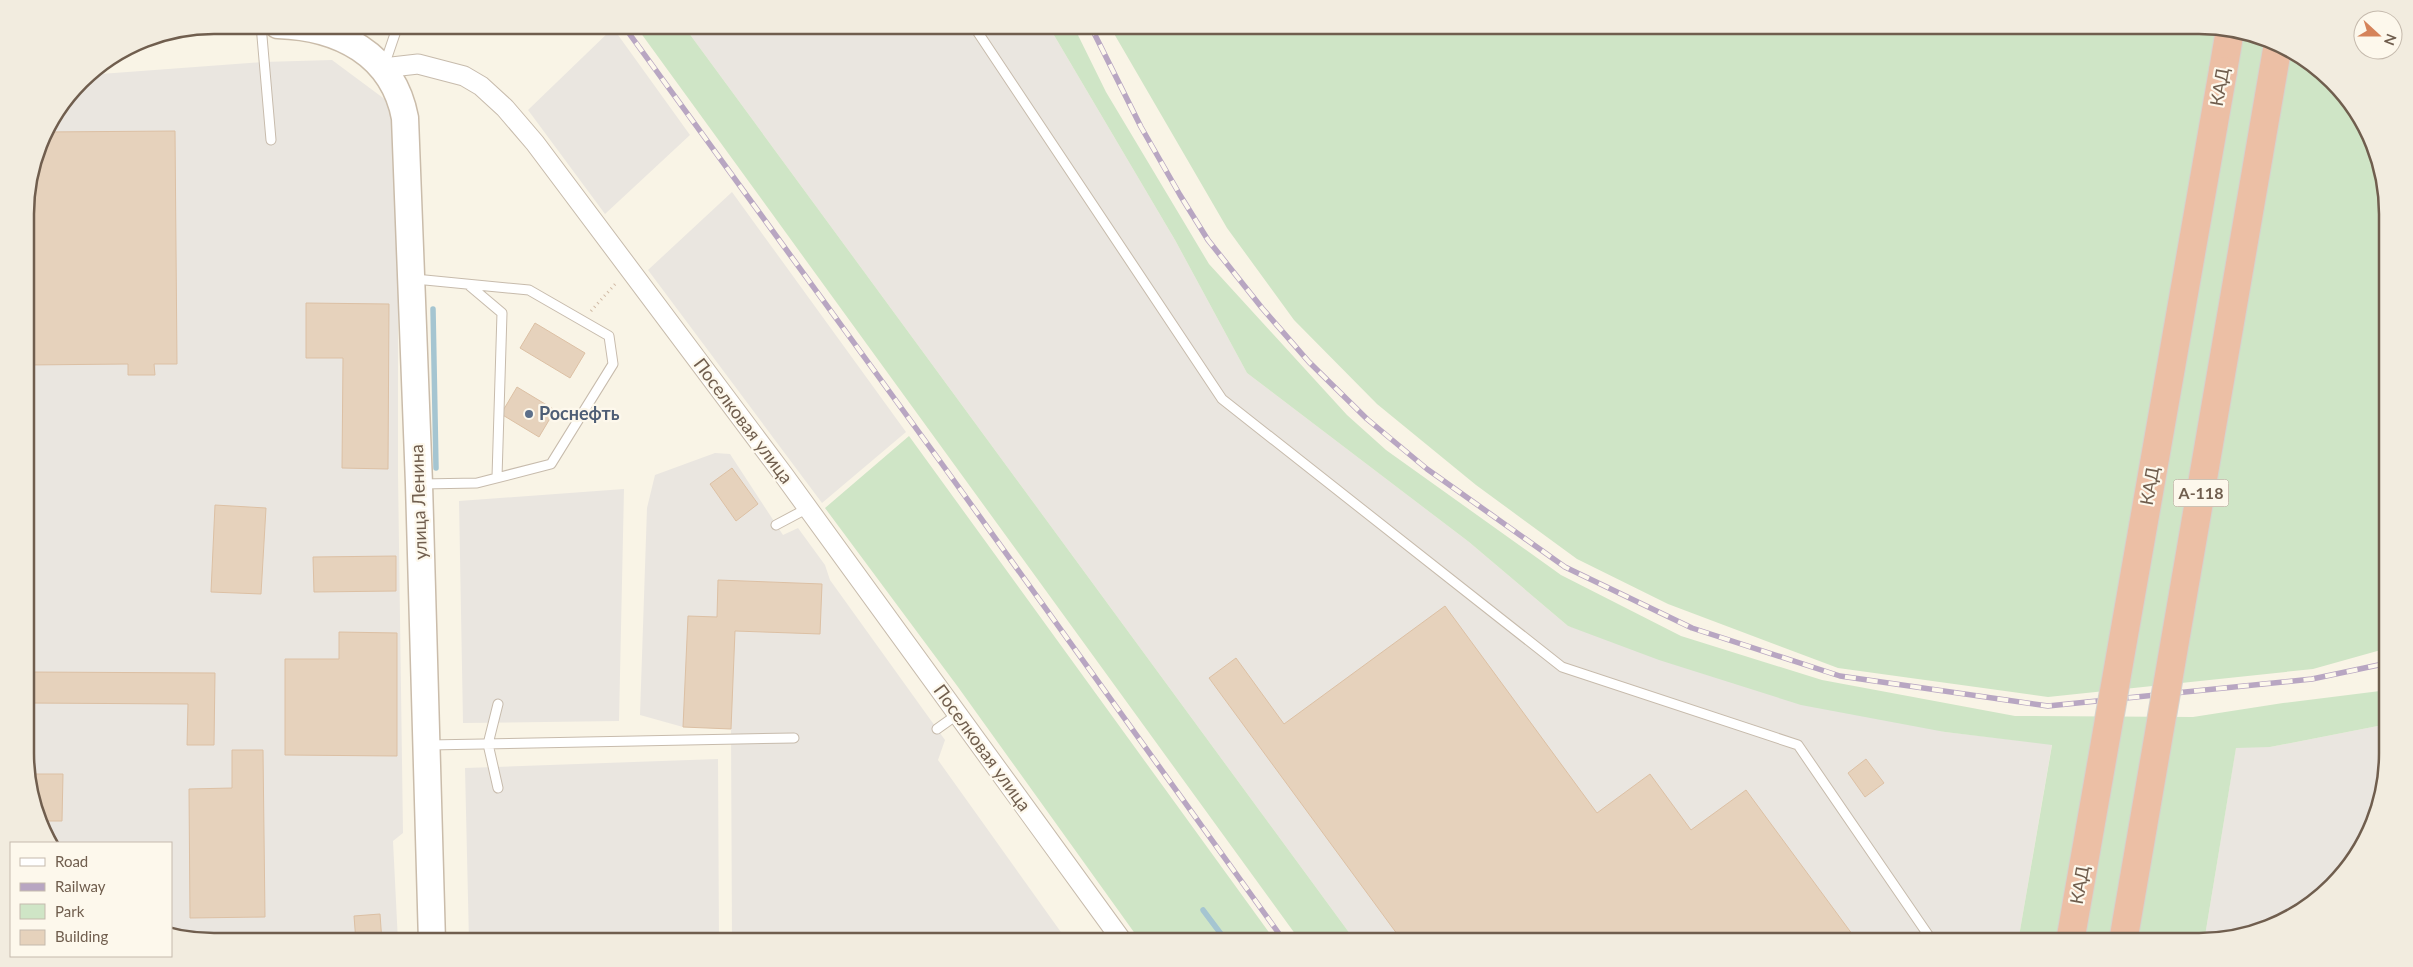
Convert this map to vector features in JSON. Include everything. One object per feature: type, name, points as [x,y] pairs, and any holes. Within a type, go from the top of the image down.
[{"type":"highway","name":"КАД","points":[[2072,933],[2229,36]]},
{"type":"highway","name":"А-118","points":[[2125,933],[2277,51]]},
{"type":"street","points":[[357,35],[383,68]]},
{"type":"street","name":"Поселковая улица","points":[[383,68],[418,64],[464,76],[481,86],[505,108],[629,268],[808,508],[1116,933]]},
{"type":"street","name":"улица Ленина","points":[[383,68],[395,84],[405,118],[419,484],[432,933]]},
{"type":"lane","points":[[262,34],[270,140]]},
{"type":"lane","points":[[383,68],[395,34]]},
{"type":"lane","points":[[979,34],[1222,399],[1562,667],[1798,745],[1927,933]]},
{"type":"lane","points":[[410,278],[470,286],[529,290],[609,336],[613,364],[551,464],[477,483],[419,484]]},
{"type":"lane","points":[[470,286],[502,313],[497,478]]},
{"type":"lane","points":[[776,524],[808,508]]},
{"type":"lane","points":[[498,704],[488,744],[498,788]]},
{"type":"lane","points":[[937,730],[958,714]]},
{"type":"lane","points":[[426,744],[794,738]]},
{"type":"path","points":[[582,321],[629,268]]},
{"type":"shaded area","points":[[607,34],[617,34],[690,135],[605,214],[528,110]]},
{"type":"shaded area","points":[[690,34],[1053,34],[1175,240],[1247,373],[1469,542],[1568,626],[1945,732],[2052,744],[2020,933],[1349,933]]},
{"type":"shaded area","points":[[332,60],[398,109],[398,474],[403,833],[393,841],[398,933],[202,933],[172,928],[172,842],[57,842],[43,811],[35,777],[34,202],[43,156],[52,134],[64,114],[86,86],[100,74],[263,62]]},
{"type":"shaded area","points":[[732,192],[906,432],[822,503],[648,270]]},
{"type":"shaded area","points":[[715,453],[730,454],[783,535],[798,528],[825,565],[830,580],[945,740],[938,760],[1062,933],[732,933],[731,729],[683,727],[640,715],[647,508],[655,475]]},
{"type":"shaded area","points":[[624,489],[619,721],[463,723],[459,501]]},
{"type":"shaded area","points":[[2379,726],[2378,777],[2370,811],[2361,833],[2342,863],[2327,881],[2309,896],[2279,915],[2257,924],[2223,932],[2205,933],[2236,747],[2270,747]]},
{"type":"shaded area","points":[[718,759],[719,933],[469,933],[465,768]]},
{"type":"green space","points":[[642,34],[690,34],[1349,933],[1294,933]]},
{"type":"green space","points":[[1053,34],[1077,34],[1106,92],[1209,264],[1347,415],[1386,450],[1561,575],[1681,636],[1822,680],[2015,716],[2193,717],[2379,691],[2379,726],[2270,747],[2236,748],[2205,933],[2020,933],[2052,745],[1945,732],[1801,705],[1659,660],[1568,626],[1469,542],[1247,373],[1175,240]]},
{"type":"green space","points":[[1114,34],[2211,34],[2234,37],[2268,47],[2309,71],[2335,95],[2361,134],[2370,156],[2376,179],[2379,202],[2379,651],[2313,669],[2048,697],[1838,668],[1668,604],[1577,559],[1476,485],[1377,404],[1294,320],[1227,228]]},
{"type":"green space","points":[[909,436],[1269,933],[1135,933],[958,687],[825,508]]},
{"type":"building","points":[[175,131],[177,364],[154,364],[155,375],[128,375],[128,364],[34,365],[34,202],[43,156],[53,132]]},
{"type":"building","points":[[306,303],[389,304],[388,469],[342,468],[343,358],[306,358]]},
{"type":"building","points":[[535,323],[585,353],[570,378],[520,348]]},
{"type":"building","points":[[517,387],[555,410],[539,437],[501,414]]},
{"type":"building","points":[[732,468],[758,504],[736,521],[710,484]]},
{"type":"building","points":[[215,505],[266,508],[261,594],[211,592]]},
{"type":"building","points":[[396,556],[396,591],[314,592],[313,557]]},
{"type":"building","points":[[718,580],[822,584],[820,634],[735,631],[731,729],[683,727],[688,616],[717,617]]},
{"type":"building","points":[[1445,606],[1597,813],[1650,774],[1691,830],[1746,790],[1851,933],[1396,933],[1209,678],[1236,658],[1284,724]]},
{"type":"building","points":[[339,632],[397,633],[397,756],[285,755],[285,659],[339,659]]},
{"type":"building","points":[[34,672],[215,673],[214,745],[187,745],[188,704],[34,703]]},
{"type":"building","points":[[232,750],[263,750],[265,917],[190,918],[189,789],[232,788]]},
{"type":"building","points":[[1866,759],[1884,783],[1865,797],[1848,773]]},
{"type":"building","points":[[35,774],[63,774],[62,821],[47,821]]},
{"type":"building","points":[[380,914],[381,933],[355,933],[354,916]]},
{"type":"waterway","points":[[433,309],[436,468]]},
{"type":"waterway","points":[[1203,910],[1220,933]]},
{"type":"railway","points":[[630,34],[942,464],[1279,933]]},
{"type":"railway","points":[[1094,34],[1141,127],[1208,240],[1262,308],[1309,362],[1367,419],[1427,469],[1565,567],[1692,628],[1840,676],[2048,706],[2312,679],[2379,665]]},
{"type":"place","name":"Роснефть","points":[[529,414]]}]
